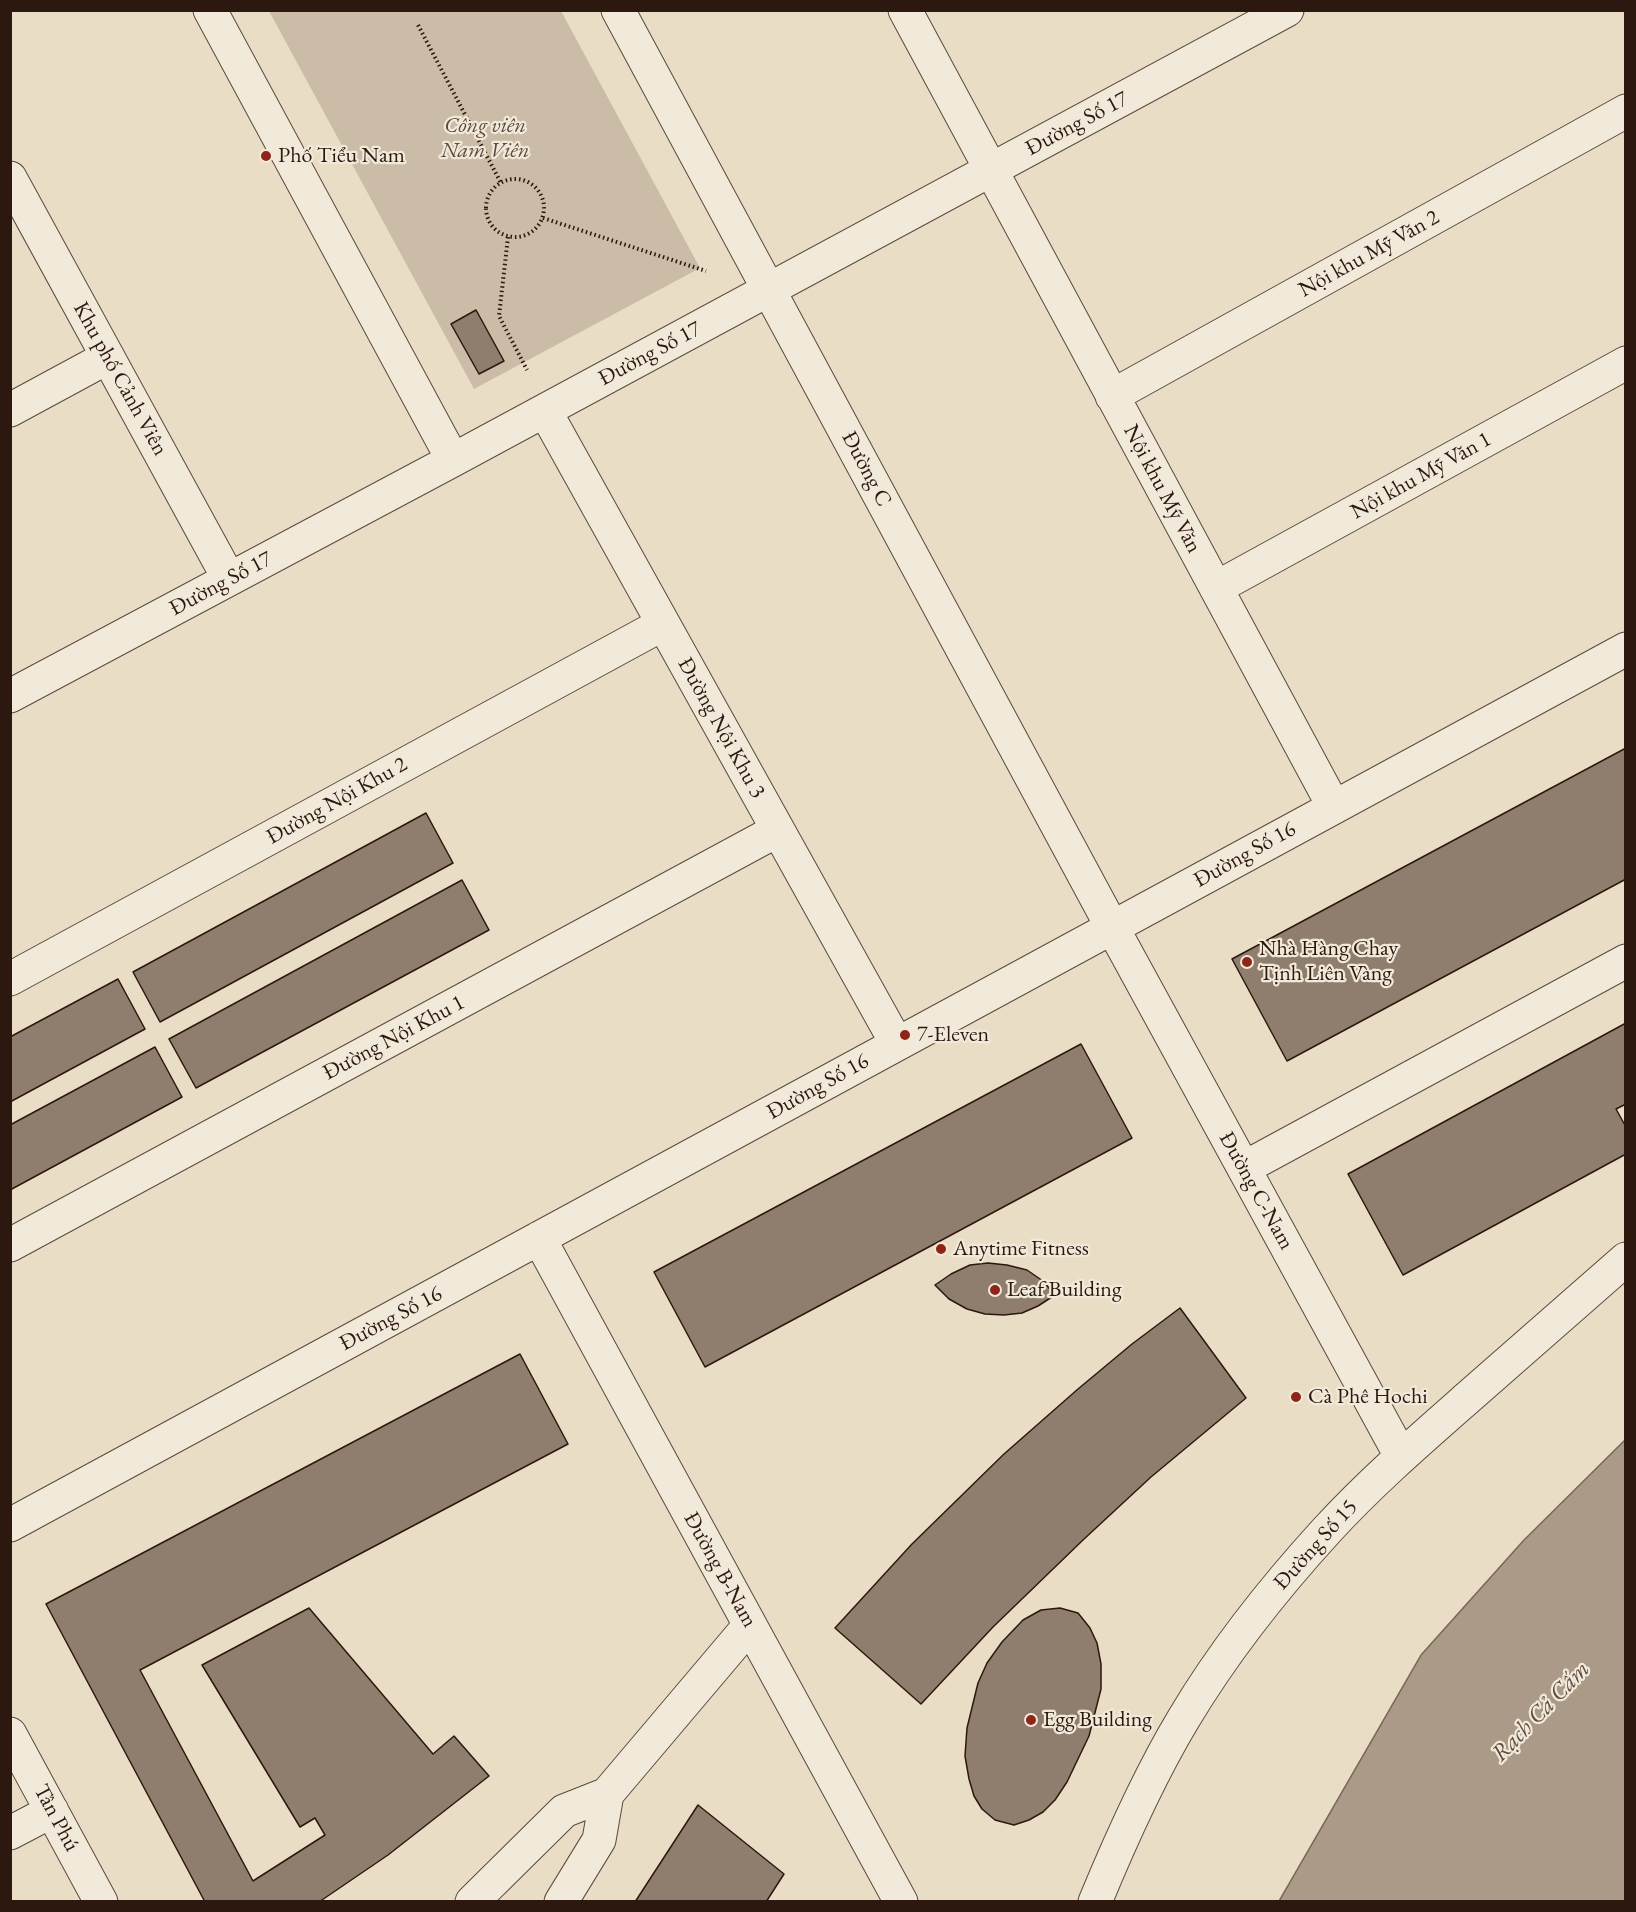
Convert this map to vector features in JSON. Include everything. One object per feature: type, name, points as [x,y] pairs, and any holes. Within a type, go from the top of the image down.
[{"type":"street","points":[[210,10],[453,460]]},
{"type":"street","name":"Đường C","points":[[618,10],[1112,927]]},
{"type":"street","name":"Nội khu Mỹ Văn","points":[[905,10],[1334,807]]},
{"type":"street","name":"Đường Số 17","points":[[10,696],[545,411],[1287,10]]},
{"type":"street","name":"Nội khu Mỹ Văn 2","points":[[1112,396],[1626,111]]},
{"type":"street","name":"Khu phố Cảnh Viên","points":[[10,178],[229,579]]},
{"type":"street","points":[[10,410],[108,357]]},
{"type":"street","name":"Nội khu Mỹ Văn 1","points":[[1216,588],[1626,363]]},
{"type":"street","name":"Đường Nội Khu 3","points":[[545,411],[897,1044]]},
{"type":"street","name":"Đường Nội Khu 2","points":[[10,979],[663,624]]},
{"type":"street","name":"Đường Số 16","points":[[10,1525],[1626,649]]},
{"type":"street","name":"Đường Nội Khu 1","points":[[10,1245],[778,830]]},
{"type":"street","name":"Đường C-Nam","points":[[1112,927],[1401,1456]]},
{"type":"street","points":[[1244,1168],[1626,961]]},
{"type":"street","name":"Đường B-Nam","points":[[539,1239],[901,1902]]},
{"type":"street","name":"Đường Số 15","points":[[1095,1902],[1134,1813],[1184,1718],[1255,1616],[1326,1531],[1401,1456],[1626,1259]]},
{"type":"street","points":[[472,1902],[564,1811],[607,1794],[750,1625]]},
{"type":"street","name":"Tân Phú","points":[[10,1734],[101,1902]]},
{"type":"street","points":[[561,1902],[599,1840],[607,1794]]},
{"type":"street","points":[[10,1833],[52,1811]]},
{"type":"path","points":[[418,25],[501,183]]},
{"type":"path","points":[[513,179],[523,180],[538,191],[543,200],[543,218],[531,233],[521,237],[508,237],[491,225],[486,208],[490,192],[501,183],[513,179]]},
{"type":"path","points":[[543,218],[706,271]]},
{"type":"path","points":[[508,237],[499,316],[527,370]]},
{"type":"green space","name":"Công viên Nam Viên","points":[[269,11],[561,11],[700,268],[474,389]]},
{"type":"water","name":"Rạch Cả Cấm","points":[[1625,1440],[1625,1901],[1279,1901],[1421,1655],[1524,1540]]},
{"type":"building","points":[[476,310],[504,361],[479,374],[451,324]]},
{"type":"building","points":[[1626,748],[1626,879],[1287,1061],[1232,959]]},
{"type":"building","points":[[426,813],[453,863],[160,1022],[133,972]]},
{"type":"building","points":[[462,880],[489,930],[196,1088],[169,1039]]},
{"type":"building","points":[[118,979],[145,1029],[10,1102],[10,1037]]},
{"type":"building","points":[[1626,1023],[1626,1104],[1616,1109],[1626,1127],[1626,1154],[1403,1275],[1348,1174]]},
{"type":"building","points":[[1081,1044],[1132,1138],[705,1367],[654,1272]]},
{"type":"building","points":[[155,1047],[182,1097],[10,1190],[10,1125]]},
{"type":"building","name":"Leaf Building","points":[[988,1263],[1027,1270],[1043,1281],[1055,1295],[1022,1313],[985,1314],[967,1309],[949,1299],[935,1285],[970,1265]]},
{"type":"building","points":[[1180,1308],[1246,1398],[1151,1477],[1083,1540],[993,1627],[921,1704],[835,1628],[912,1544],[1004,1454],[1132,1344]]},
{"type":"building","points":[[520,1354],[568,1444],[140,1670],[253,1881],[325,1835],[315,1818],[300,1827],[202,1665],[309,1608],[433,1754],[454,1736],[489,1776],[388,1855],[319,1902],[205,1902],[46,1604]]},
{"type":"building","name":"Egg Building","points":[[1060,1608],[1078,1613],[1090,1628],[1097,1643],[1101,1664],[1101,1689],[1089,1736],[1067,1782],[1055,1800],[1043,1812],[1014,1825],[995,1820],[982,1809],[974,1796],[965,1756],[967,1728],[978,1683],[987,1663],[1002,1642],[1023,1620],[1041,1610]]},
{"type":"building","points":[[698,1805],[784,1874],[766,1902],[635,1902]]},
{"type":"place","name":"Phố Tiểu Nam","points":[[266,156]]},
{"type":"place","name":"Nhà Hàng Chay Tịnh Liên Vàng","points":[[1247,962]]},
{"type":"place","name":"7-Eleven","points":[[905,1035]]},
{"type":"place","name":"Anytime Fitness","points":[[941,1249]]},
{"type":"place","name":"Leaf Building","points":[[995,1290]]},
{"type":"place","name":"Cà Phê Hochi","points":[[1296,1397]]},
{"type":"place","name":"Egg Building","points":[[1031,1720]]}]
